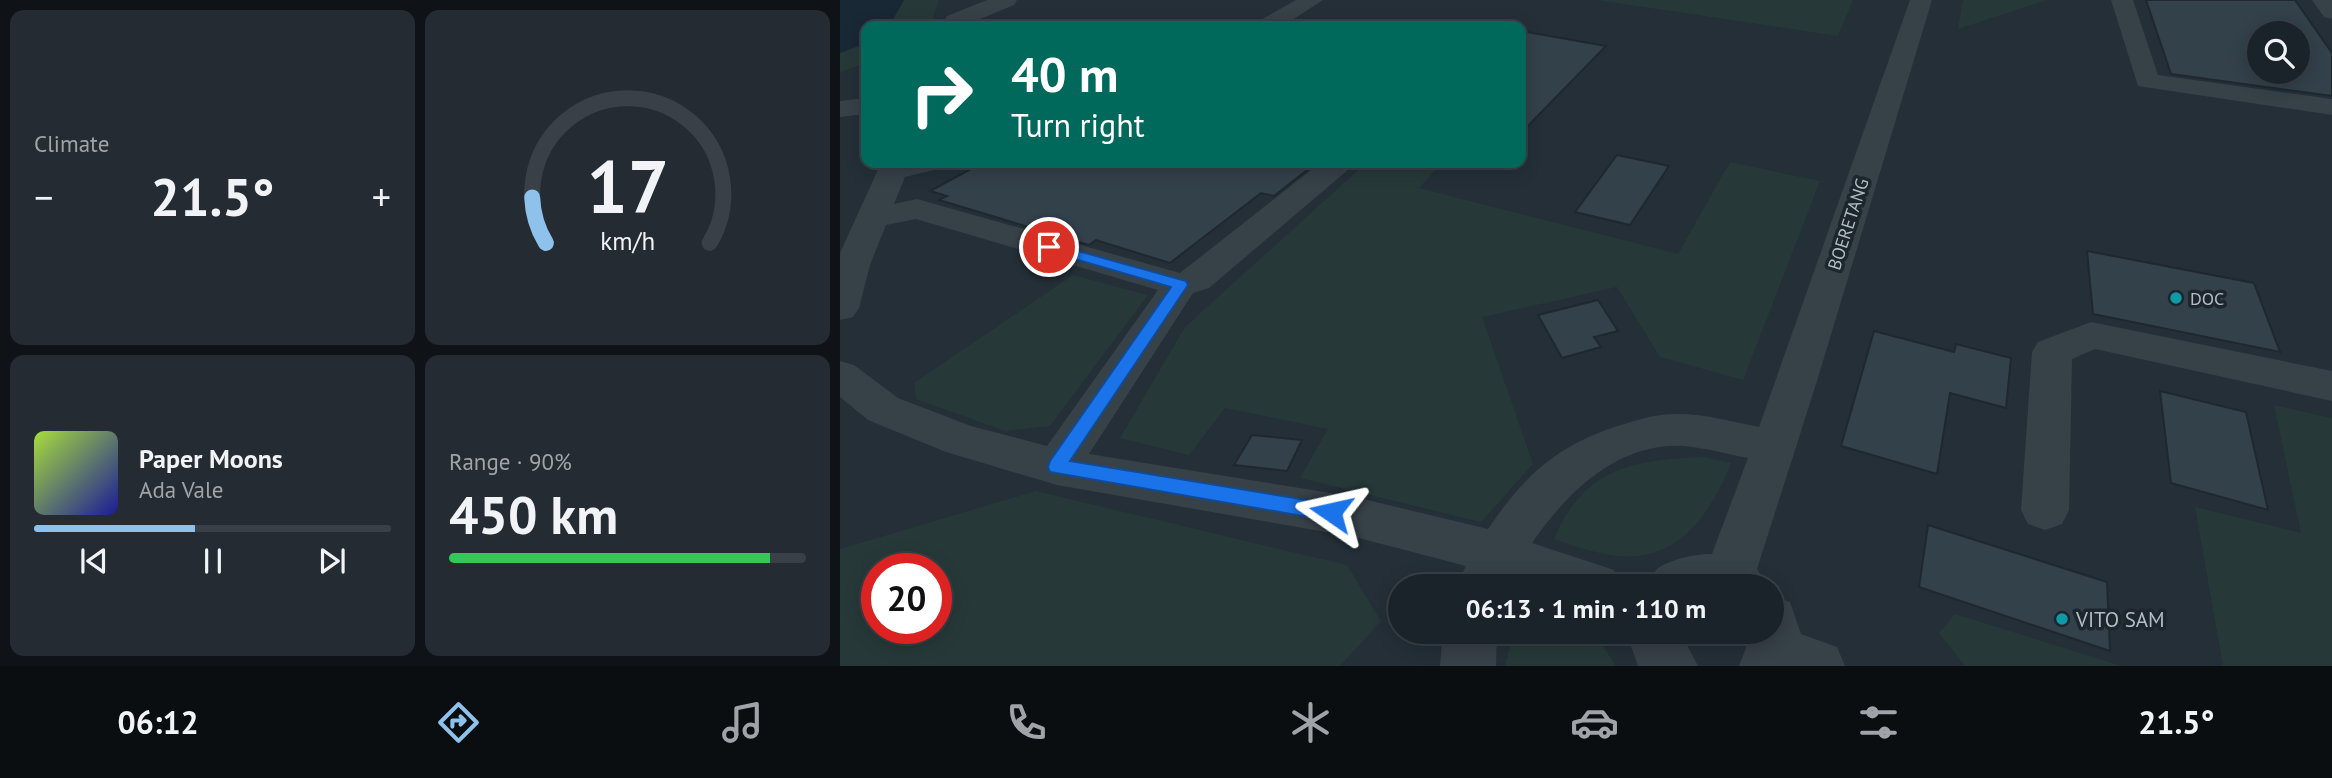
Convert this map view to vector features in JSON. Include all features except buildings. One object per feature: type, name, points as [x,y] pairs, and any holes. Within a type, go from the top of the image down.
[{"type":"street","points":[[956,16],[1006,0]]},
{"type":"street","points":[[1276,21],[1312,0]]},
{"type":"street","name":"BOERETANG","points":[[1738,574],[1774,447],[1921,0]]},
{"type":"street","points":[[2122,0],[2147,81],[2332,107]]},
{"type":"street","points":[[2323,0],[2332,12]]},
{"type":"street","points":[[840,109],[861,107]]},
{"type":"street","points":[[840,308],[846,266],[872,218],[894,168]]},
{"type":"street","points":[[872,218],[917,209],[1180,285],[1196,280],[1332,168]]},
{"type":"street","points":[[1057,467],[1180,285]]},
{"type":"street","points":[[2045,510],[2052,352],[2091,335],[2332,386]]},
{"type":"street","points":[[840,375],[883,409],[962,440],[1057,467],[1308,508],[1490,570],[1516,574]]},
{"type":"street","points":[[1490,570],[1529,509],[1563,470],[1615,442],[1676,430],[1774,447]]},
{"type":"street","points":[[1468,666],[1469,644]]},
{"type":"street","points":[[1657,644],[1661,656],[1670,666]]},
{"type":"green space","points":[[904,0],[939,0],[932,21],[892,21]]},
{"type":"green space","points":[[1597,0],[1853,0],[1838,36]]},
{"type":"green space","points":[[1963,0],[2047,0],[1958,29]]},
{"type":"green space","points":[[861,45],[861,65],[840,72],[840,53]]},
{"type":"green space","points":[[1730,162],[1820,181],[1743,380],[1660,357],[1617,287],[1482,317],[1533,464],[1481,522],[1300,478],[1328,429],[1225,408],[1189,455],[1120,438],[1185,327],[1360,168],[1437,168],[1419,188],[1678,254]]},
{"type":"green space","points":[[1073,275],[1148,295],[1050,426],[1005,431],[916,399],[914,383]]},
{"type":"green space","points":[[2274,405],[2332,418],[2332,666],[2223,666],[2195,507],[2301,533]]},
{"type":"green space","points":[[1703,457],[1731,463],[1703,516],[1676,542],[1659,551],[1640,556],[1618,556],[1594,552],[1554,539],[1566,515],[1580,497],[1613,472],[1654,461]]},
{"type":"green space","points":[[1036,491],[1347,565],[1381,621],[1340,666],[840,666],[840,549]]},
{"type":"green space","points":[[1955,614],[2122,666],[1965,666],[1939,633]]},
{"type":"green space","points":[[1511,644],[1602,644],[1616,666],[1505,666]]},
{"type":"water","points":[[840,0],[904,0],[892,21],[861,21],[861,45],[840,53]]},
{"type":"place","name":"DOC","points":[[2176,298]]},
{"type":"place","name":"VITO SAM","points":[[2062,619]]},
{"type":"route","points":[[1049,247],[1180,285],[1057,467],[1331,512]]}]
